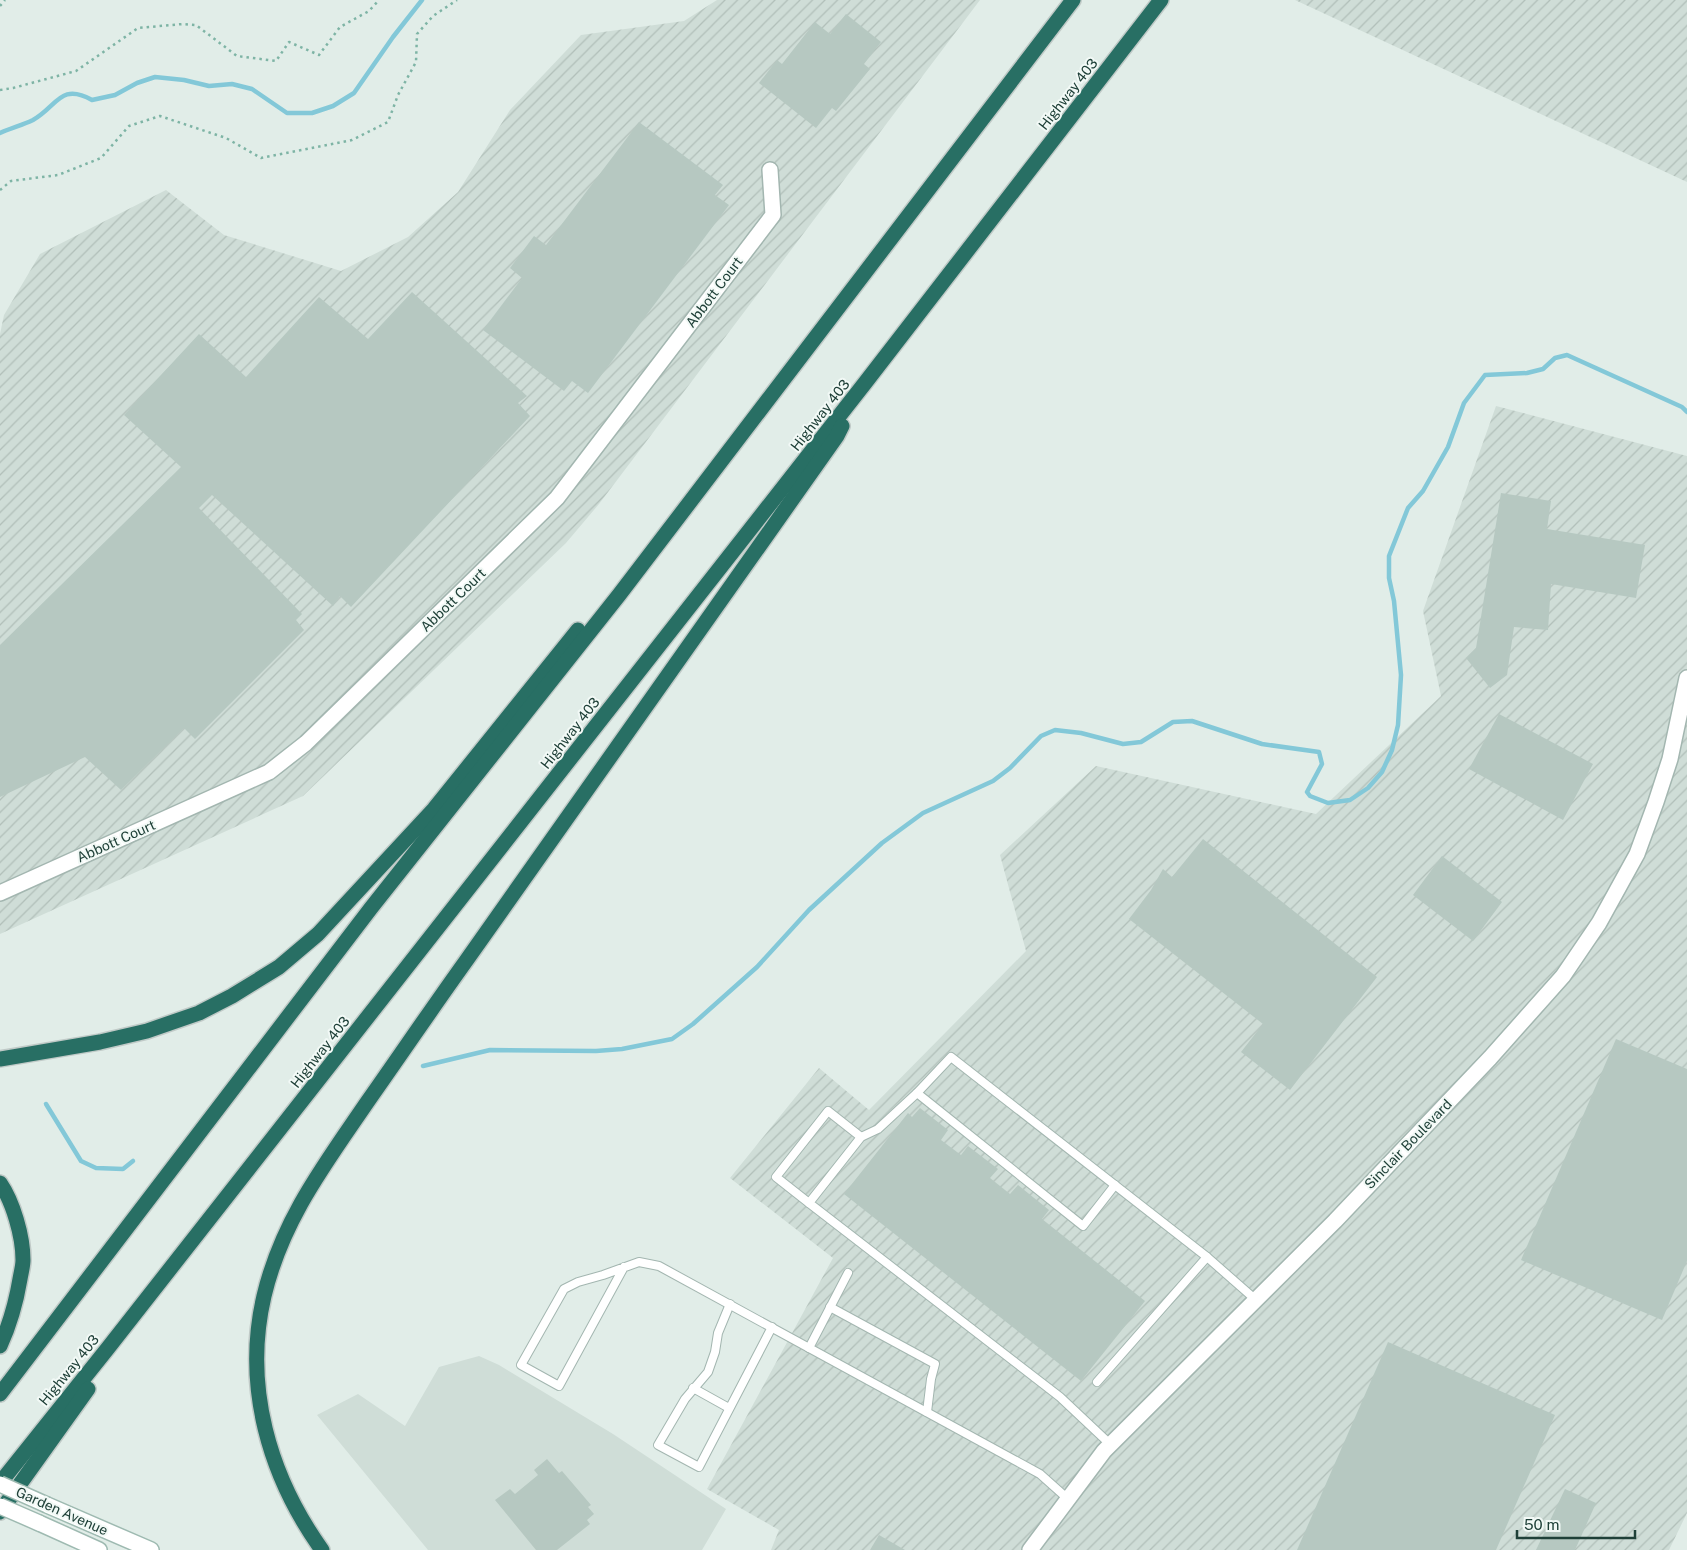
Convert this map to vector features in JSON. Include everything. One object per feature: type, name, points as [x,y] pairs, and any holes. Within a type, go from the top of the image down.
[{"type":"highway","points":[[0,1394],[371,908],[619,595],[1073,0]]},
{"type":"highway","name":"Highway 403","points":[[0,1483],[865,384],[1161,0]]},
{"type":"highway","points":[[322,1550],[292,1501],[274,1459],[264,1421],[258,1385],[257,1341],[260,1319],[270,1276],[284,1235],[321,1169],[837,436],[865,384]]},
{"type":"highway","points":[[0,1059],[100,1042],[147,1031],[199,1013],[232,996],[278,967],[318,934],[434,809],[588,618],[619,595]]},
{"type":"highway","points":[[0,1183],[18,1221],[23,1260],[17,1298],[10,1324],[0,1346]]},
{"type":"highway","points":[[0,1512],[90,1385],[108,1348]]},
{"type":"street","name":"Abbott Court","points":[[0,893],[269,772],[306,743],[557,498],[773,215],[770,170]]},
{"type":"street","name":"Sinclair Boulevard","points":[[1030,1550],[1111,1445],[1335,1221],[1490,1058],[1563,976],[1599,923],[1637,854],[1670,758],[1687,678]]},
{"type":"street","name":"Garden Avenue","points":[[0,1483],[151,1550]]},
{"type":"street","name":"Garden Avenue","points":[[0,1506],[99,1550]]},
{"type":"lane","points":[[809,1203],[861,1137],[878,1129],[917,1093],[950,1056],[1207,1257],[1256,1300]]},
{"type":"lane","points":[[917,1093],[1083,1226],[1115,1185]]},
{"type":"lane","points":[[861,1137],[828,1111],[776,1177],[1060,1397],[1111,1445]]},
{"type":"lane","points":[[1097,1382],[1207,1257]]},
{"type":"lane","points":[[624,1268],[559,1386],[521,1365],[564,1289],[578,1282],[639,1262],[660,1266],[1040,1474],[1068,1499]]},
{"type":"lane","points":[[809,1348],[848,1273]]},
{"type":"lane","points":[[730,1304],[718,1333],[708,1372],[685,1399],[658,1445],[699,1467],[772,1327]]},
{"type":"lane","points":[[830,1307],[935,1364],[927,1412]]},
{"type":"lane","points":[[693,1388],[729,1408]]},
{"type":"path","points":[[0,6],[6,0]]},
{"type":"path","points":[[0,90],[76,71],[138,28],[182,24],[196,25],[237,56],[276,61],[289,42],[319,55],[340,27],[369,11],[379,0]]},
{"type":"path","points":[[0,190],[11,181],[58,175],[101,158],[129,126],[160,116],[226,138],[262,158],[352,140],[388,122],[398,95],[416,62],[417,34],[433,16],[458,0]]},
{"type":"shaded area","points":[[717,0],[980,0],[599,504],[566,543],[303,796],[0,934],[0,334],[4,315],[40,254],[166,190],[224,235],[341,271],[408,237],[458,192],[510,110],[581,35],[684,21]]},
{"type":"shaded area","points":[[1295,0],[1687,0],[1687,182]]},
{"type":"shaded area","points":[[1496,406],[1687,456],[1687,1513],[1669,1550],[771,1550],[779,1530],[707,1489],[833,1258],[730,1178],[819,1068],[869,1110],[1026,951],[1000,855],[1096,766],[1316,814],[1441,696],[1423,611]]},
{"type":"shaded area","points":[[479,1356],[499,1365],[613,1434],[726,1509],[702,1550],[428,1550],[317,1415],[358,1394],[405,1426],[439,1367]]},
{"type":"building","points":[[846,14],[881,42],[864,64],[870,69],[836,111],[832,108],[816,128],[759,83],[777,60],[782,64],[815,22],[830,34]]},
{"type":"building","points":[[639,122],[723,185],[715,195],[729,205],[588,393],[572,381],[564,391],[483,330],[522,278],[510,268],[534,236],[546,245]]},
{"type":"building","points":[[412,292],[527,396],[518,403],[530,416],[351,607],[340,596],[333,606],[212,495],[199,508],[302,614],[296,620],[304,630],[195,739],[184,728],[121,790],[85,757],[0,797],[0,645],[181,467],[124,415],[199,334],[246,377],[319,297],[368,339]]},
{"type":"building","points":[[1501,493],[1551,501],[1547,529],[1645,545],[1636,598],[1551,584],[1548,630],[1514,627],[1507,675],[1490,688],[1466,658],[1476,648]]},
{"type":"building","points":[[1499,714],[1593,764],[1563,820],[1469,769]]},
{"type":"building","points":[[1203,839],[1377,977],[1290,1090],[1241,1052],[1263,1024],[1129,919],[1151,890],[1163,869],[1172,877]]},
{"type":"building","points":[[1442,856],[1502,902],[1473,941],[1413,895]]},
{"type":"building","points":[[1616,1039],[1687,1069],[1687,1261],[1662,1320],[1521,1260]]},
{"type":"building","points":[[920,1108],[948,1130],[941,1140],[961,1155],[968,1146],[998,1169],[990,1178],[1010,1194],[1018,1185],[1049,1210],[1042,1219],[1145,1301],[1081,1381],[844,1194],[908,1113],[912,1117]]},
{"type":"building","points":[[1388,1342],[1555,1415],[1496,1550],[1297,1550]]},
{"type":"building","points":[[547,1459],[559,1473],[562,1471],[591,1505],[588,1507],[594,1514],[587,1520],[590,1524],[557,1550],[536,1550],[495,1500],[510,1489],[515,1494],[538,1475],[534,1470]]},
{"type":"building","points":[[1565,1489],[1596,1503],[1575,1550],[1536,1550]]},
{"type":"building","points":[[879,1535],[905,1550],[870,1550]]},
{"type":"waterway","points":[[0,133],[33,120],[66,95],[81,95],[92,100],[115,95],[137,83],[155,77],[184,80],[209,86],[232,84],[252,89],[287,113],[312,113],[333,106],[354,93],[393,37],[422,0]]},
{"type":"waterway","points":[[423,1066],[490,1050],[596,1051],[622,1049],[672,1039],[693,1024],[757,967],[809,910],[882,843],[923,813],[993,781],[1010,768],[1041,736],[1055,730],[1081,733],[1123,744],[1141,742],[1173,722],[1192,721],[1262,744],[1319,752],[1322,764],[1307,792],[1310,796],[1328,803],[1350,800],[1368,788],[1382,772],[1392,750],[1398,725],[1401,675],[1394,601],[1389,578],[1389,556],[1408,508],[1423,491],[1448,447],[1464,403],[1485,375],[1527,373],[1543,369],[1555,358],[1567,355],[1682,407],[1687,412]]},
{"type":"waterway","points":[[46,1104],[81,1161],[96,1168],[123,1169],[133,1161]]}]
